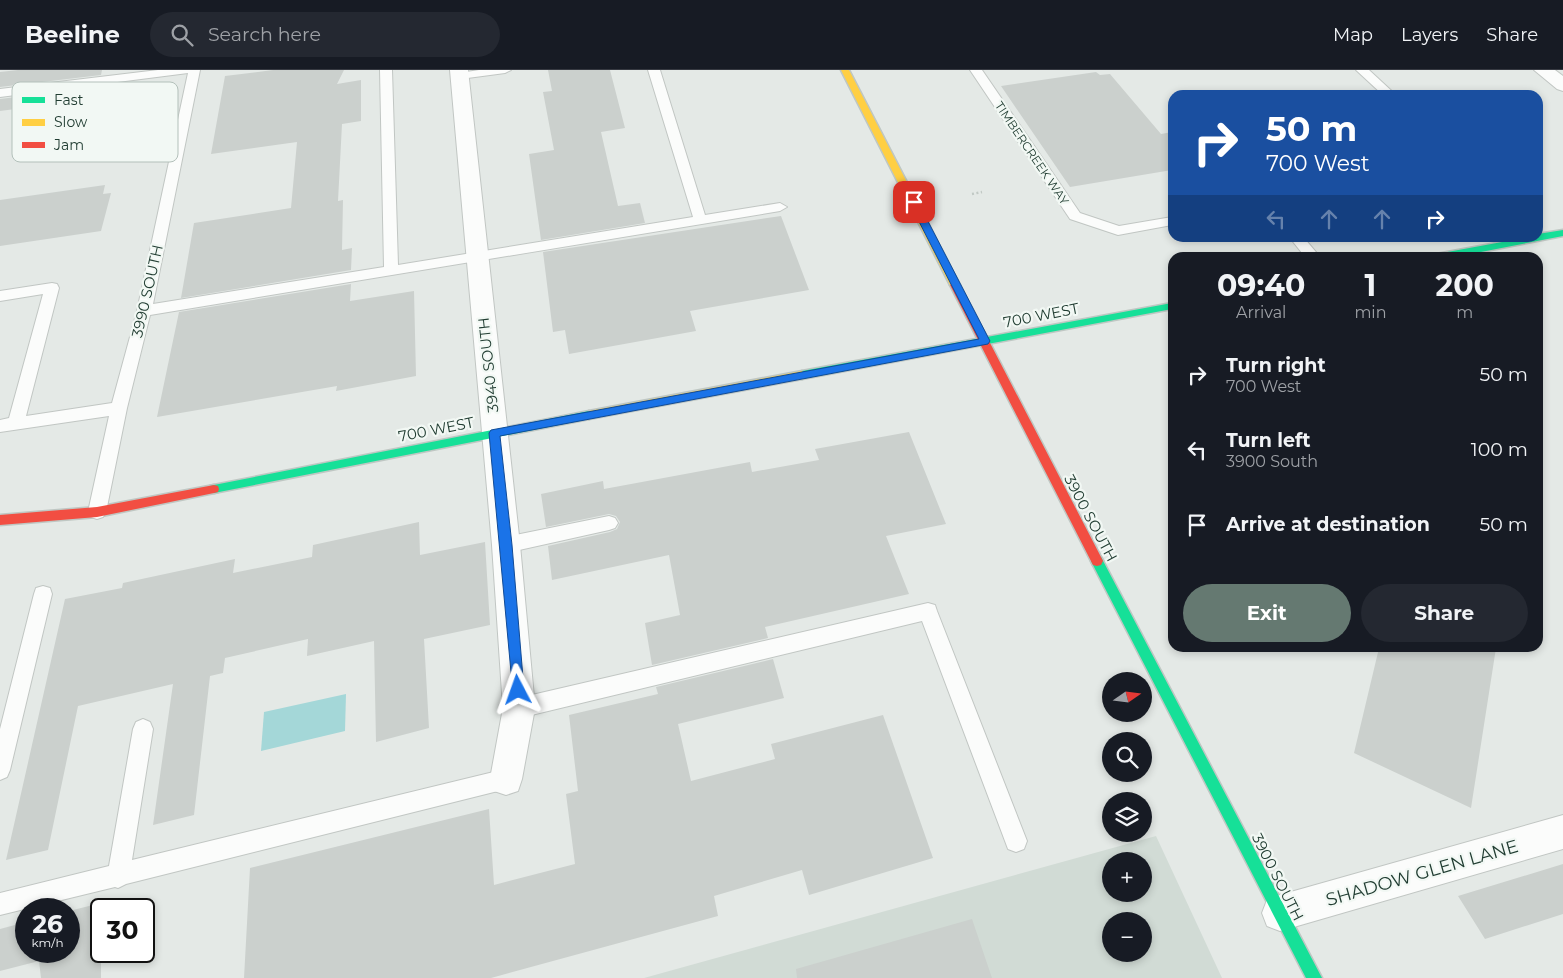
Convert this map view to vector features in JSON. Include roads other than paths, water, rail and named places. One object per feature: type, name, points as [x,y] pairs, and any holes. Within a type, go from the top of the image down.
[{"type":"street","name":"3900 SOUTH","points":[[845,70],[1054,479],[1314,978]]},
{"type":"street","points":[[1543,70],[1563,85]]},
{"type":"street","name":"3940 SOUTH","points":[[459,73],[506,545],[519,708],[506,779]]},
{"type":"street","points":[[1543,236],[1562,234]]},
{"type":"street","points":[[1461,252],[1512,242]]},
{"type":"street","name":"700 WEST","points":[[0,520],[97,512],[495,433],[1168,307]]},
{"type":"street","name":"SHADOW GLEN LANE","points":[[1280,913],[1563,832]]},
{"type":"lane","points":[[70,82],[121,74],[186,70]]},
{"type":"lane","name":"3990 SOUTH","points":[[178,147],[194,70]]},
{"type":"lane","points":[[386,70],[391,271]]},
{"type":"lane","points":[[459,73],[505,70]]},
{"type":"lane","points":[[654,70],[700,219]]},
{"type":"lane","name":"TIMBERCREEK WAY","points":[[976,70],[1075,216],[1118,231],[1168,223]]},
{"type":"lane","points":[[1362,70],[1384,90]]},
{"type":"lane","name":"3990 SOUTH","points":[[97,512],[118,408],[144,311],[175,162]]},
{"type":"lane","points":[[144,311],[780,207]]},
{"type":"lane","points":[[1300,242],[1309,252]]},
{"type":"lane","points":[[0,296],[52,288],[16,423]]},
{"type":"lane","points":[[0,426],[118,408]]},
{"type":"lane","points":[[506,545],[609,523]]},
{"type":"lane","points":[[0,770],[43,594]]},
{"type":"lane","points":[[519,708],[928,611],[1016,841]]},
{"type":"lane","points":[[118,877],[143,729]]},
{"type":"lane","points":[[0,904],[118,877],[506,779]]},
{"type":"water","points":[[346,694],[345,731],[261,751],[264,712]]}]
